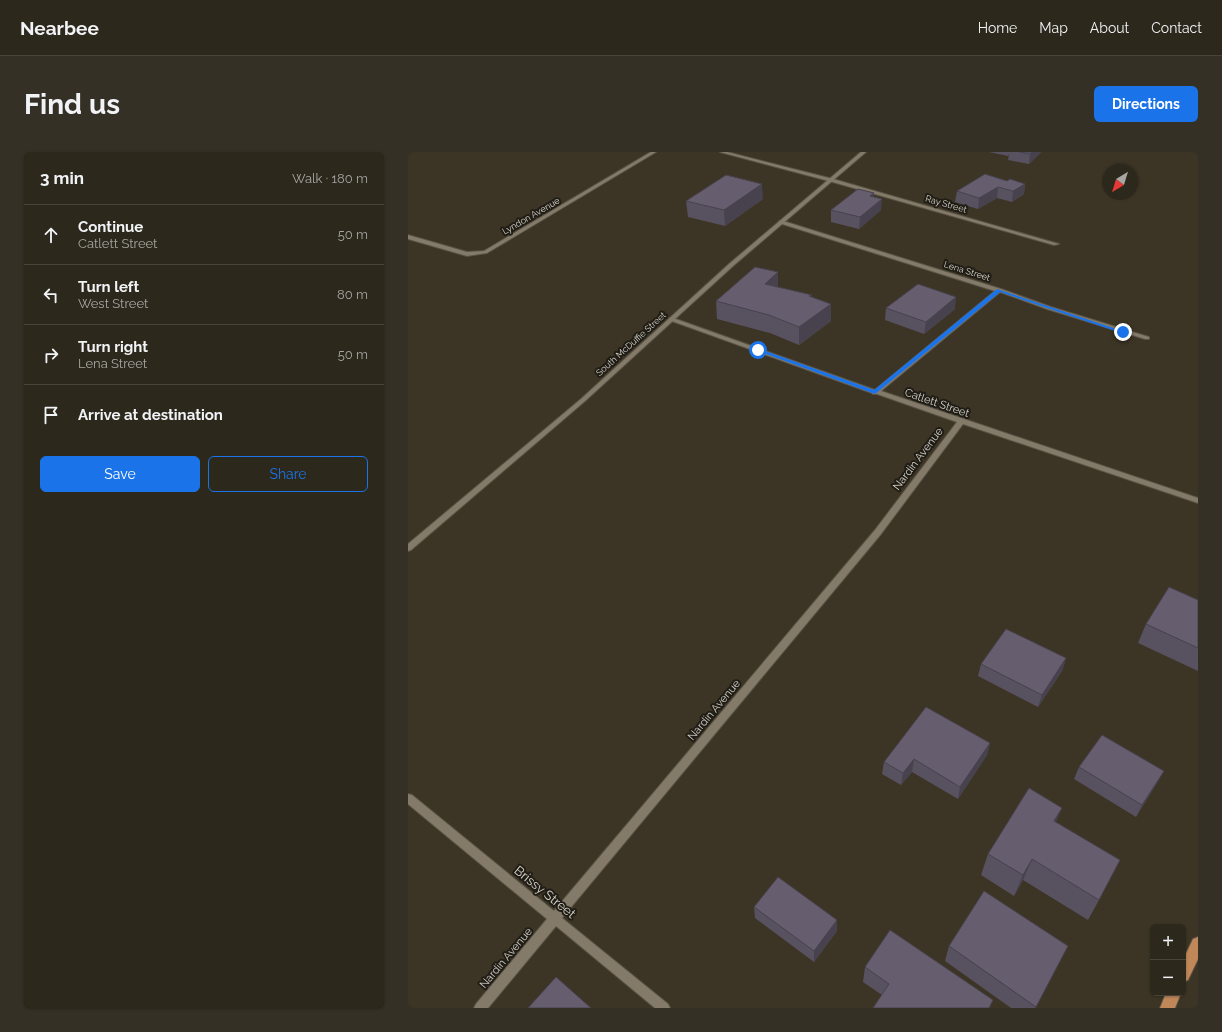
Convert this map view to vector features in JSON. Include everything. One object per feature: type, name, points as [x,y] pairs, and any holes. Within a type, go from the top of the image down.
[{"type":"main road","points":[[1186,969],[1198,944]]},
{"type":"main road","points":[[1167,1008],[1173,996]]},
{"type":"street","name":"Lyndon Avenue","points":[[408,237],[466,254],[485,252],[654,152]]},
{"type":"street","name":"Ray Street","points":[[722,152],[831,180],[1056,244]]},
{"type":"street","name":"South McDuffie Street","points":[[408,548],[583,400],[671,319],[781,222],[864,152]]},
{"type":"street","name":"Lena Street","points":[[781,222],[1147,338]]},
{"type":"street","points":[[875,392],[999,290]]},
{"type":"street","name":"Catlett Street","points":[[671,319],[961,422],[1104,468],[1198,501]]},
{"type":"street","name":"Nardin Avenue","points":[[480,1008],[878,532],[961,422]]},
{"type":"street","name":"Brissy Street","points":[[408,798],[664,1008]]},
{"type":"building","points":[[1020,152],[1032,152],[1030,154]]},
{"type":"building","points":[[985,174],[1007,181],[1010,179],[1025,184],[1013,191],[998,187],[979,198],[957,191]]},
{"type":"building","points":[[726,175],[762,184],[724,210],[686,201]]},
{"type":"building","points":[[858,189],[874,193],[870,196],[882,199],[860,217],[831,210]]},
{"type":"building","points":[[755,267],[778,272],[765,284],[812,295],[809,296],[831,304],[799,327],[769,315],[716,301]]},
{"type":"building","points":[[918,284],[956,297],[926,322],[886,308]]},
{"type":"building","points":[[1169,587],[1198,600],[1198,648],[1146,624]]},
{"type":"building","points":[[1006,629],[1066,658],[1042,695],[981,664]]},
{"type":"building","points":[[926,707],[990,743],[960,787],[914,759],[903,773],[884,762]]},
{"type":"building","points":[[1102,735],[1164,771],[1142,805],[1079,767]]},
{"type":"building","points":[[1029,788],[1062,808],[1054,821],[1120,860],[1099,900],[1032,859],[1023,875],[988,854]]},
{"type":"building","points":[[778,877],[837,920],[814,951],[754,907]]},
{"type":"building","points":[[984,891],[1068,946],[1036,1007],[949,946]]},
{"type":"building","points":[[890,930],[993,1000],[989,1008],[873,1008],[889,984],[865,967]]},
{"type":"building","points":[[556,977],[591,1008],[528,1008]]},
{"type":"route","points":[[758,350],[875,392],[999,290],[1123,332]]}]
